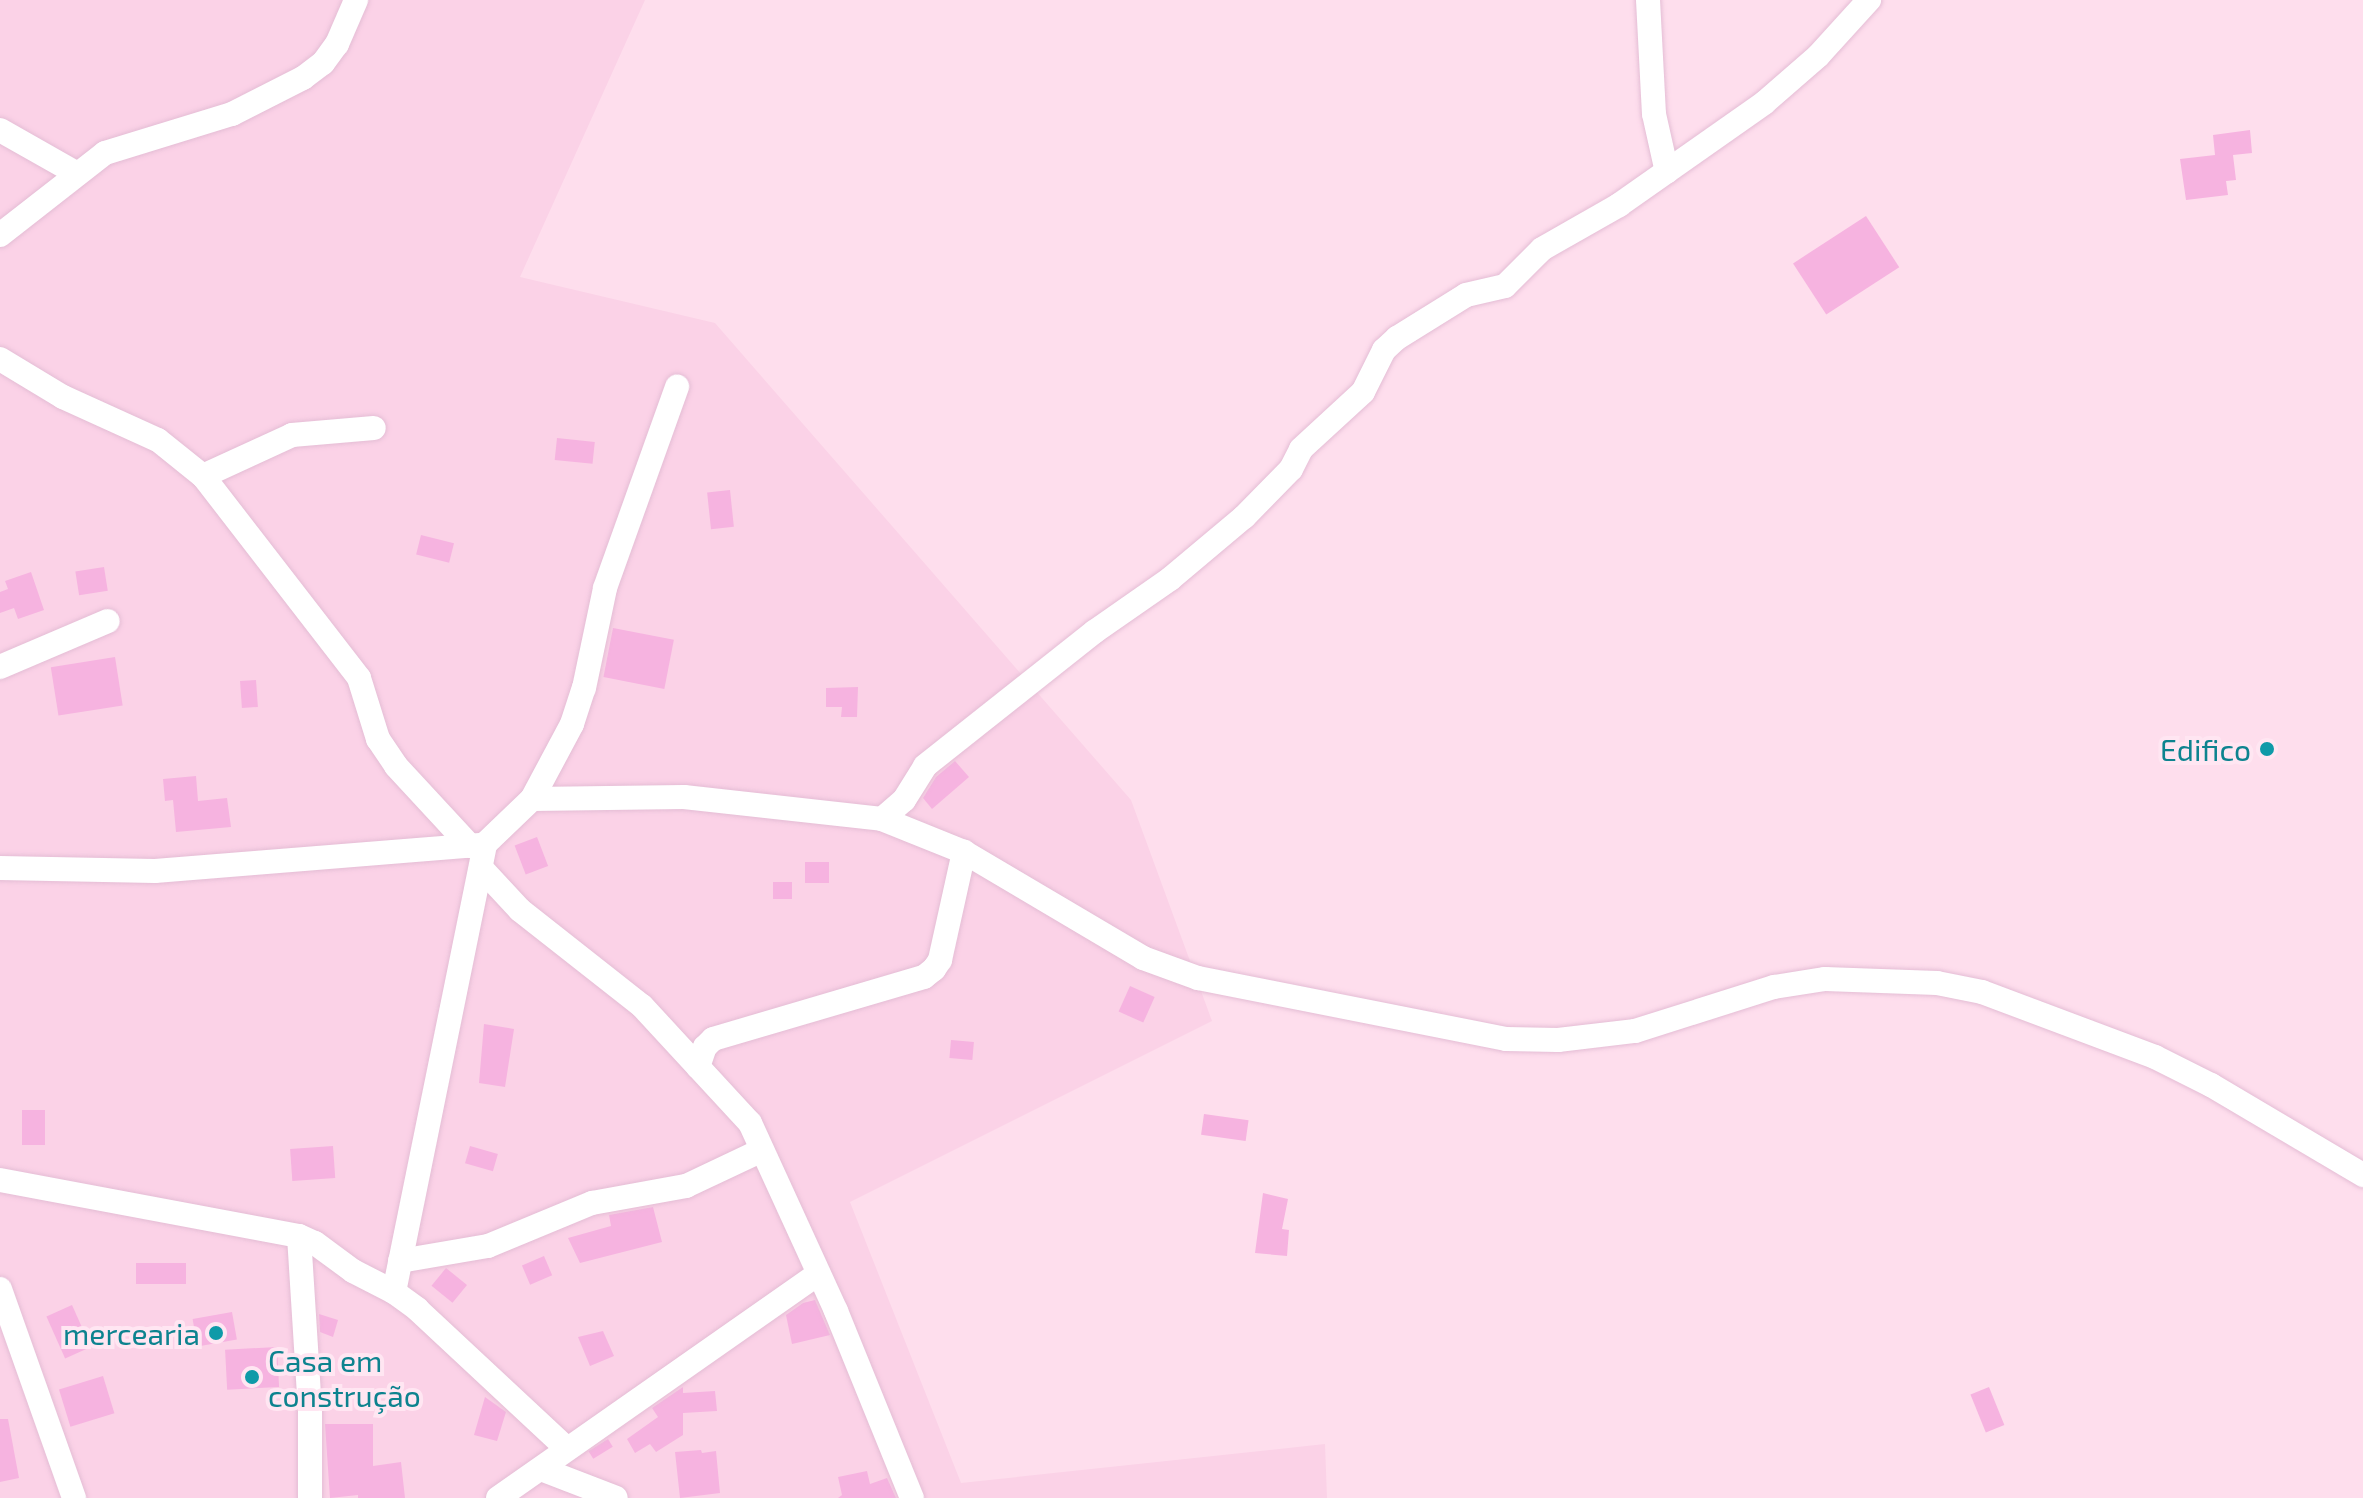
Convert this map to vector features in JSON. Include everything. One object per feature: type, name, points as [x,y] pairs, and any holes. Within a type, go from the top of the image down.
[{"type":"street","points":[[0,235],[105,153],[232,114],[303,78],[323,63],[337,44],[356,0]]},
{"type":"street","points":[[1648,0],[1654,114],[1667,172]]},
{"type":"street","points":[[882,819],[904,800],[925,766],[1094,632],[1170,579],[1244,517],[1291,469],[1301,449],[1363,392],[1384,350],[1397,338],[1466,295],[1505,286],[1542,249],[1619,205],[1764,103],[1818,56],[1869,0]]},
{"type":"street","points":[[0,130],[76,173]]},
{"type":"street","points":[[0,359],[63,397],[158,440],[203,476],[359,678],[378,739],[396,766],[479,853],[520,910],[642,1006],[750,1123],[818,1274],[912,1498]]},
{"type":"street","points":[[394,1292],[479,853],[532,799],[572,724],[584,688],[605,588],[677,387]]},
{"type":"street","points":[[203,476],[292,435],[374,428]]},
{"type":"street","points":[[0,667],[108,621]]},
{"type":"street","points":[[532,799],[684,797],[882,819],[964,852],[1143,958],[1198,978],[1506,1039],[1558,1040],[1635,1031],[1774,987],[1825,979],[1937,983],[1982,992],[2155,1057],[2211,1085],[2363,1175]]},
{"type":"street","points":[[698,1067],[705,1047],[713,1039],[924,977],[934,969],[964,852]]},
{"type":"street","points":[[0,868],[155,871],[479,853]]},
{"type":"street","points":[[400,1261],[488,1246],[592,1203],[686,1186],[762,1150]]},
{"type":"street","points":[[0,1180],[299,1236],[371,1282],[394,1292],[567,1449]]},
{"type":"street","points":[[299,1236],[309,1394],[310,1498]]},
{"type":"street","points":[[498,1498],[818,1274]]},
{"type":"street","points":[[0,1289],[74,1498]]},
{"type":"street","points":[[541,1469],[616,1498]]},
{"type":"shaded area","points":[[0,0],[645,0],[520,277],[715,323],[1131,800],[1212,1021],[850,1202],[961,1483],[1325,1444],[1327,1498],[0,1498]]},
{"type":"building","points":[[2250,130],[2252,153],[2233,155],[2236,180],[2226,181],[2228,195],[2186,200],[2180,159],[2215,155],[2213,135]]},
{"type":"building","points":[[1866,216],[1899,267],[1826,315],[1793,263]]},
{"type":"building","points":[[557,438],[595,442],[592,464],[555,460]]},
{"type":"building","points":[[730,490],[734,527],[711,529],[707,492]]},
{"type":"building","points":[[421,535],[454,543],[449,563],[416,554]]},
{"type":"building","points":[[104,567],[108,591],[79,595],[75,572]]},
{"type":"building","points":[[31,572],[44,610],[18,619],[14,608],[0,613],[0,592],[8,589],[5,581]]},
{"type":"building","points":[[613,628],[674,640],[664,689],[603,677]]},
{"type":"building","points":[[115,657],[123,705],[58,716],[51,667]]},
{"type":"building","points":[[256,680],[258,707],[242,708],[240,681]]},
{"type":"building","points":[[858,687],[857,717],[841,717],[842,707],[826,707],[826,688]]},
{"type":"building","points":[[955,761],[969,777],[932,809],[923,798],[936,777]]},
{"type":"building","points":[[196,776],[198,801],[227,798],[231,827],[176,832],[173,800],[165,801],[163,779]]},
{"type":"building","points":[[537,837],[548,866],[526,875],[515,846]]},
{"type":"building","points":[[805,862],[829,862],[829,883],[805,883]]},
{"type":"building","points":[[773,882],[792,882],[792,899],[773,899]]},
{"type":"building","points":[[1130,986],[1155,997],[1143,1023],[1119,1012]]},
{"type":"building","points":[[484,1024],[514,1029],[505,1087],[479,1083]]},
{"type":"building","points":[[951,1040],[974,1042],[972,1060],[949,1058]]},
{"type":"building","points":[[22,1110],[45,1110],[45,1145],[22,1145]]},
{"type":"building","points":[[1204,1114],[1249,1120],[1246,1141],[1201,1135]]},
{"type":"building","points":[[333,1146],[335,1178],[292,1181],[290,1149]]},
{"type":"building","points":[[470,1146],[498,1154],[493,1171],[465,1163]]},
{"type":"building","points":[[1263,1193],[1288,1199],[1282,1229],[1289,1230],[1287,1256],[1255,1253]]},
{"type":"building","points":[[653,1207],[662,1242],[580,1263],[568,1238],[611,1226],[609,1215]]},
{"type":"building","points":[[544,1256],[552,1275],[530,1285],[522,1265]]},
{"type":"building","points":[[136,1263],[186,1263],[186,1284],[136,1284]]},
{"type":"building","points":[[446,1268],[467,1285],[453,1303],[432,1286]]},
{"type":"building","points":[[815,1300],[830,1335],[792,1344],[786,1315],[803,1303]]},
{"type":"building","points":[[72,1305],[91,1347],[65,1358],[46,1316]]},
{"type":"building","name":"mercearia","points":[[232,1312],[237,1340],[197,1347],[193,1319]]},
{"type":"building","points":[[319,1314],[338,1320],[333,1337],[320,1332]]},
{"type":"building","points":[[603,1331],[614,1356],[590,1366],[578,1337]]},
{"type":"building","name":"Casa em construção","points":[[277,1347],[279,1387],[227,1390],[225,1350]]},
{"type":"building","points":[[103,1376],[114,1413],[70,1427],[59,1389]]},
{"type":"building","points":[[683,1387],[683,1393],[715,1391],[717,1411],[683,1413],[683,1435],[656,1452],[650,1444],[635,1453],[627,1439],[658,1417],[652,1408]]},
{"type":"building","points":[[1989,1387],[2004,1425],[1986,1433],[1970,1394]]},
{"type":"building","points":[[485,1397],[506,1412],[497,1441],[474,1435]]},
{"type":"building","points":[[0,1419],[8,1419],[19,1478],[0,1482]]},
{"type":"building","points":[[325,1424],[373,1424],[373,1466],[401,1462],[405,1498],[358,1498],[358,1495],[330,1498]]},
{"type":"building","points":[[608,1439],[613,1447],[593,1459],[588,1451]]},
{"type":"building","points":[[701,1450],[702,1453],[716,1451],[720,1493],[680,1498],[675,1452]]},
{"type":"building","points":[[867,1471],[870,1484],[887,1478],[896,1498],[838,1498],[842,1495],[838,1477]]},
{"type":"place","name":"Edifico","points":[[2267,749]]},
{"type":"place","name":"mercearia","points":[[216,1333]]},
{"type":"place","name":"Casa em construção","points":[[252,1377]]}]
